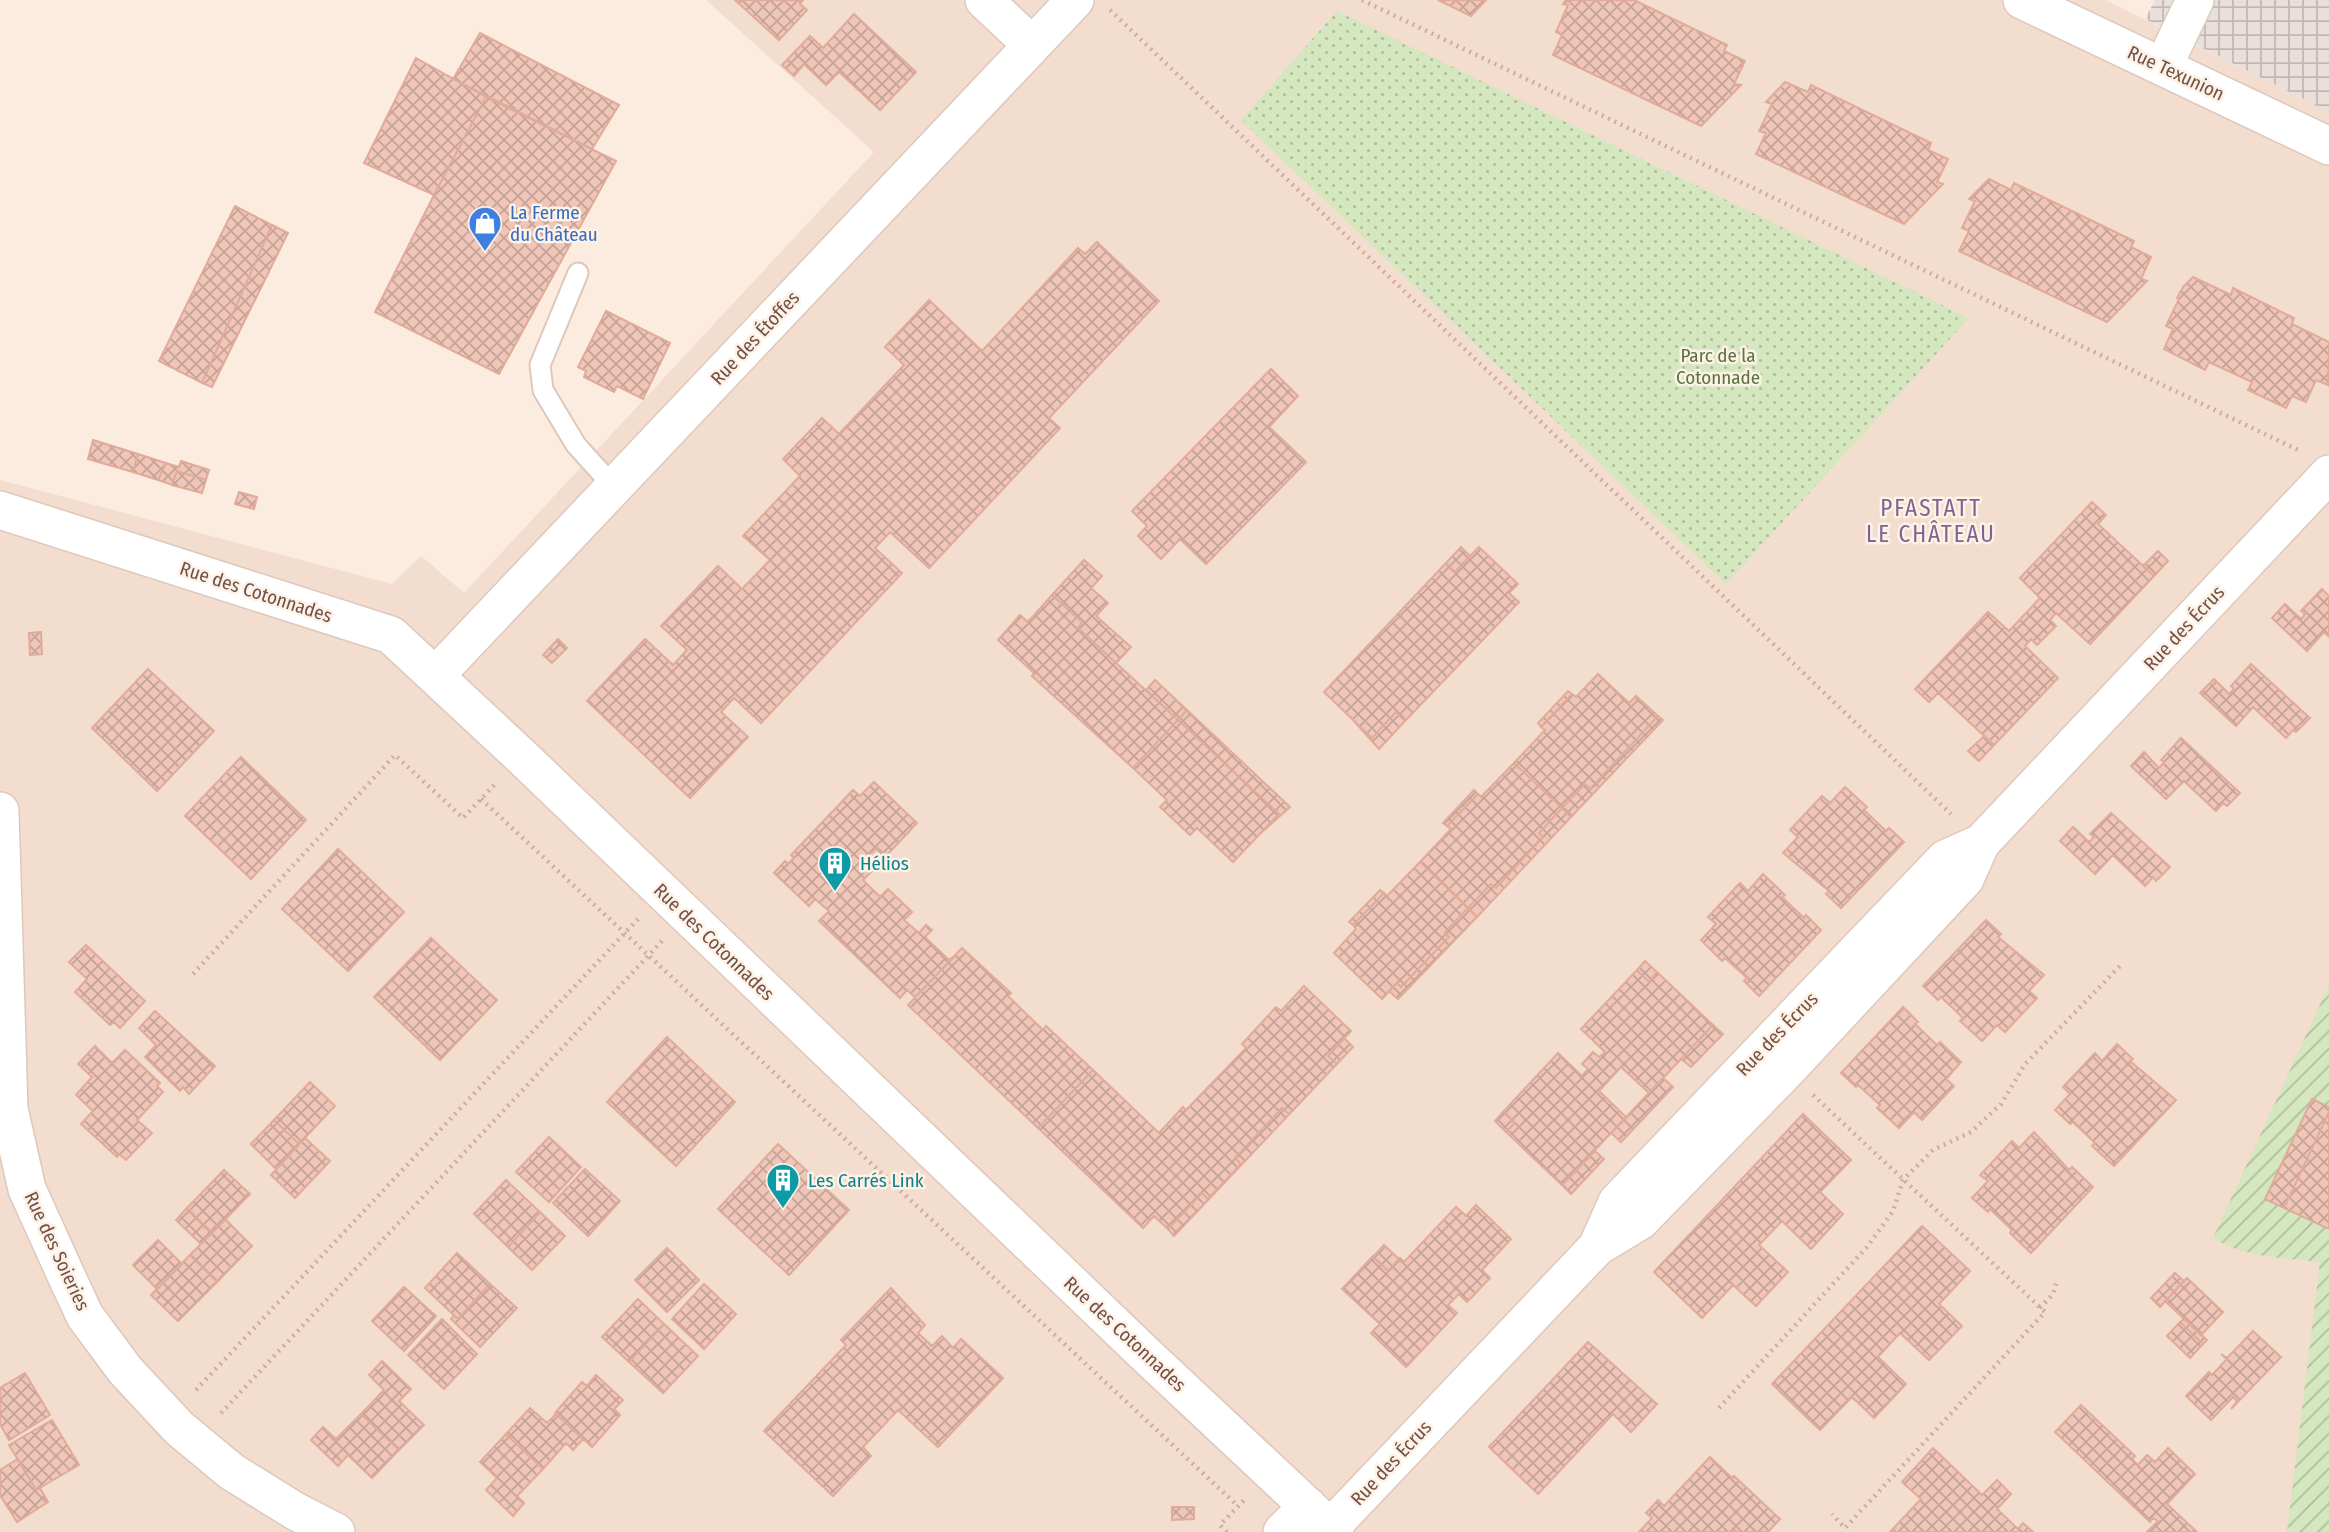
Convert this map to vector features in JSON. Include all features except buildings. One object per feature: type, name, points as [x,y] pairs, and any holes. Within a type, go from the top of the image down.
[{"type":"street","points":[[984,0],[1032,45]]},
{"type":"street","name":"Rue Texunion","points":[[2022,0],[2329,146]]},
{"type":"street","points":[[2163,67],[2195,0]]},
{"type":"street","name":"Rue des Étoffes","points":[[435,676],[1032,45],[1092,5]]},
{"type":"street","name":"Rue des Écrus","points":[[1325,1522],[1597,1247],[1640,1221],[1787,1070],[1965,879],[1981,843],[2316,464]]},
{"type":"street","name":"Rue des Cotonnades","points":[[1,513],[391,635],[521,756],[1145,1354],[1325,1522]]},
{"type":"street","name":"Rue des Soieries","points":[[0,811],[9,1109],[27,1189],[85,1315],[125,1370],[181,1430],[232,1472],[295,1511],[336,1532]]},
{"type":"street","name":"Rue des Écrus","points":[[1597,1247],[1617,1202],[1945,859],[1981,843]]},
{"type":"street","points":[[1282,1532],[1325,1522]]},
{"type":"lane","points":[[578,273],[540,365],[543,390],[576,445],[614,487]]},
{"type":"path","points":[[1362,0],[2316,464]]},
{"type":"path","points":[[1092,5],[1981,843]]},
{"type":"path","points":[[193,974],[395,755],[463,818],[521,756]]},
{"type":"path","points":[[481,799],[1238,1506]]},
{"type":"path","points":[[181,1430],[625,933],[674,904]]},
{"type":"path","points":[[181,1430],[649,955],[674,904]]},
{"type":"path","points":[[1719,1408],[1867,1247],[1894,1211],[1903,1180],[1933,1150],[1971,1132],[2001,1104],[2025,1064],[2120,966]]},
{"type":"path","points":[[1787,1070],[2045,1312],[1845,1528],[1832,1514]]},
{"type":"path","points":[[2040,1308],[2053,1294],[2057,1280]]},
{"type":"shaded area","points":[[706,0],[2105,0],[2329,112],[2329,1532],[0,1532],[0,480],[392,584],[421,556],[464,593],[874,152]]},
{"type":"shaded area","points":[[2155,0],[2329,0],[2329,112],[2145,19]]},
{"type":"green space","name":"Parc de la Cotonnade","points":[[1337,11],[1969,318],[1726,584],[1241,120]]},
{"type":"green space","points":[[2329,985],[2329,1532],[2287,1532],[2320,1262],[2251,1253],[2225,1245],[2213,1238]]},
{"type":"place","name":"La Ferme du Château","points":[[485,253]]},
{"type":"place","name":"Hélios","points":[[835,893]]},
{"type":"place","name":"Les Carrés Link","points":[[783,1210]]},
{"type":"district","name":"PFASTATT LE CHÂTEAU","points":[[1931,521]]}]
